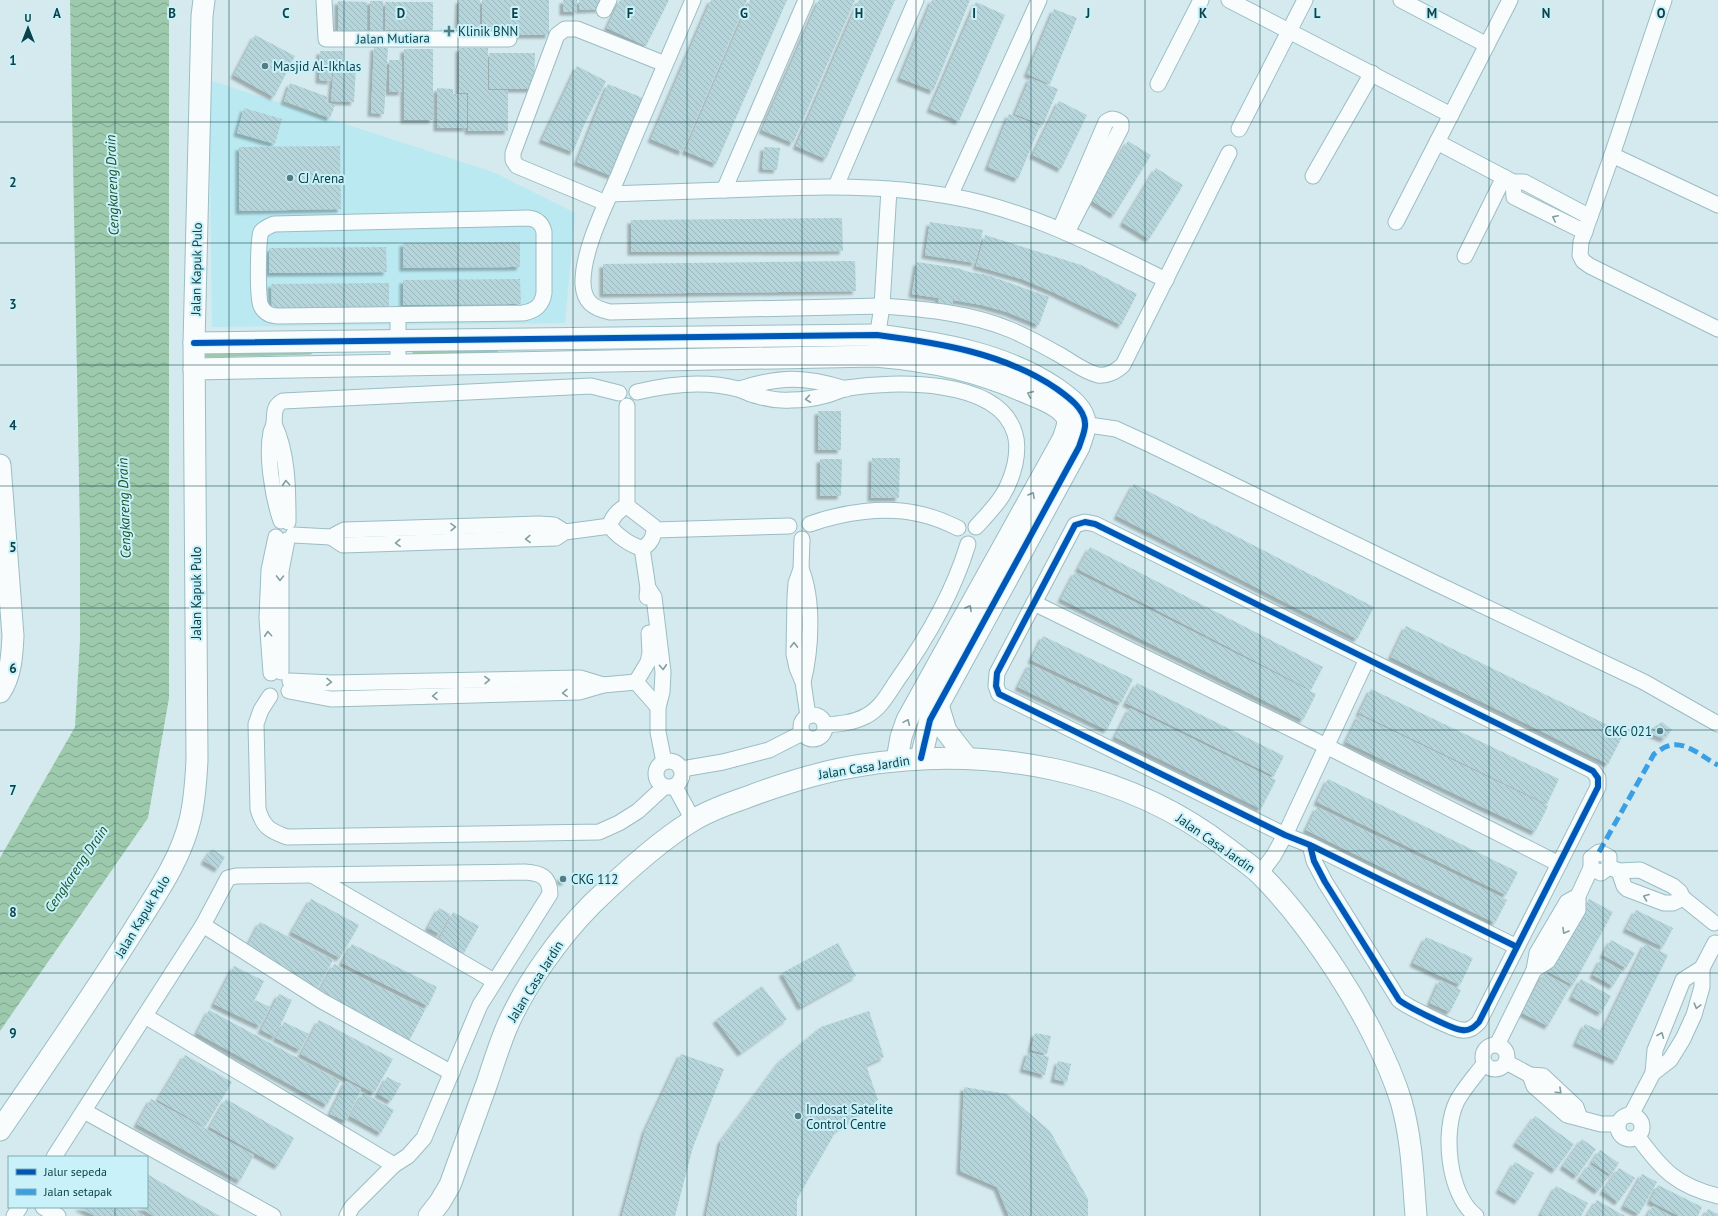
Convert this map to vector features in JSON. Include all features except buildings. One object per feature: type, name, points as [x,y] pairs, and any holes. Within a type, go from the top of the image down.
[{"type":"street","name":"Jalan Kapuk Pulo","points":[[0,1130],[109,970],[151,902],[181,846],[190,820],[195,792],[197,760],[194,343],[202,16],[204,0]]},
{"type":"street","name":"Jalan Mutiara","points":[[324,0],[325,39],[509,39]]},
{"type":"street","points":[[693,0],[608,198],[590,245],[583,284],[590,304],[598,309],[610,312],[882,306],[944,312],[990,324],[1029,338],[1088,372],[1098,375],[1109,375],[1123,365],[1228,153]]},
{"type":"street","points":[[724,190],[806,0]]},
{"type":"street","points":[[836,186],[916,0]]},
{"type":"street","points":[[950,196],[1039,0]]},
{"type":"street","points":[[1158,84],[1201,0]]},
{"type":"street","points":[[1229,0],[1451,115]]},
{"type":"street","points":[[1239,129],[1305,0]]},
{"type":"street","points":[[1401,0],[1487,45]]},
{"type":"street","points":[[1396,222],[1510,0]]},
{"type":"street","points":[[1664,0],[1585,232],[1580,249],[1580,256],[1583,261],[1590,266],[1718,329]]},
{"type":"street","points":[[665,64],[576,29],[565,29],[557,36],[513,153],[513,160],[517,166],[608,198],[724,190],[836,186],[890,189],[950,196],[1009,212],[1064,231],[1166,280]]},
{"type":"street","points":[[1313,176],[1372,73]]},
{"type":"street","points":[[1111,119],[1117,119],[1121,123],[1121,128],[1064,231],[1106,122],[1111,119]]},
{"type":"street","points":[[1437,142],[1508,180],[1524,182],[1590,218]]},
{"type":"street","points":[[1612,155],[1718,205]]},
{"type":"street","points":[[1508,180],[1514,197],[1585,232]]},
{"type":"street","points":[[1465,256],[1508,180]]},
{"type":"street","points":[[875,356],[882,306],[890,189]]},
{"type":"street","points":[[533,219],[542,225],[544,293],[543,300],[538,307],[531,312],[398,315],[270,316],[264,311],[258,300],[260,237],[262,232],[265,228],[274,224],[533,219]]},
{"type":"street","points":[[398,315],[398,366]]},
{"type":"street","points":[[194,343],[399,342],[877,335],[930,342],[976,352],[1012,365],[1042,379],[1072,399],[1080,410],[1077,423],[1079,447],[938,705],[926,732],[921,758]]},
{"type":"street","points":[[194,369],[875,356],[929,362],[972,372],[1007,384],[1057,407],[1066,417],[1077,423],[1116,429],[1151,445],[1435,583],[1644,682],[1718,724]]},
{"type":"street","points":[[740,389],[772,380],[789,379],[821,382],[846,389]]},
{"type":"street","points":[[637,392],[656,387],[690,384],[723,386],[740,389],[758,396],[790,400],[828,395],[846,389],[891,384],[936,386],[976,396],[1001,410],[1009,419],[1017,442],[1012,478],[1006,492],[976,527]]},
{"type":"street","points":[[619,393],[591,386],[289,400],[279,403],[274,412],[274,424],[271,431],[270,448],[272,482],[277,510],[285,531],[269,578],[267,618],[283,679],[280,698],[270,696],[265,691],[263,684],[265,677],[283,679],[332,683],[580,678],[603,685],[636,682]]},
{"type":"street","points":[[619,393],[624,388],[628,387],[631,387],[637,392],[638,396],[635,404],[626,406]]},
{"type":"street","points":[[619,393],[620,401],[626,406]]},
{"type":"street","points":[[626,406],[626,506]]},
{"type":"street","points":[[897,760],[901,737],[907,720],[1063,439],[1077,423]]},
{"type":"street","points":[[0,465],[13,636],[12,657],[3,687],[0,692]]},
{"type":"street","points":[[626,506],[651,524],[654,530],[648,544],[642,548],[635,546],[615,532],[610,526],[611,520],[626,506]]},
{"type":"street","points":[[810,524],[829,517],[845,514],[898,512],[920,514],[958,528],[967,523],[976,527]]},
{"type":"street","points":[[789,526],[795,518],[799,517],[808,520],[810,524],[809,533],[802,539],[802,570],[807,583],[808,597],[809,653],[803,682],[808,716]]},
{"type":"street","points":[[1310,845],[1314,862],[1343,913],[1399,1000],[1407,1007],[1461,1030],[1471,1029],[1479,1022],[1517,947],[1559,864],[1598,786],[1598,778],[1592,771],[1095,524],[1085,522],[1075,525],[997,673],[996,686],[999,694],[1285,835],[1310,845],[1517,947]]},
{"type":"street","points":[[285,531],[331,536],[344,530],[539,524],[554,525],[565,532],[610,526]]},
{"type":"street","points":[[654,530],[789,526]]},
{"type":"street","points":[[789,526],[791,534],[794,537],[802,539]]},
{"type":"street","points":[[958,528],[957,536],[963,543],[968,544],[972,543],[978,536],[976,527]]},
{"type":"street","points":[[825,725],[855,720],[866,716],[877,708],[910,662],[933,624],[952,589],[968,544]]},
{"type":"street","points":[[636,682],[648,662],[650,653],[647,599],[648,588],[642,548]]},
{"type":"street","points":[[648,588],[654,597],[662,661],[663,682],[658,707],[658,732],[664,762]]},
{"type":"street","points":[[1034,603],[1326,746],[1559,864]]},
{"type":"street","points":[[1260,874],[1274,855],[1285,835],[1367,659]]},
{"type":"street","points":[[636,682],[658,707]]},
{"type":"street","points":[[270,696],[261,710],[256,724],[258,809],[260,819],[266,827],[275,833],[287,837],[599,832],[619,823],[670,787],[679,784],[682,780],[682,769],[675,762],[664,762],[657,769],[657,780],[670,787],[693,820]]},
{"type":"street","points":[[938,705],[946,731],[967,758]]},
{"type":"street","points":[[808,716],[817,716],[821,718],[825,725],[824,730],[819,737],[810,738],[802,733],[801,725],[808,716]]},
{"type":"street","points":[[682,769],[722,762],[768,750],[802,733]]},
{"type":"street","name":"Jalan Casa Jardin","points":[[430,1216],[450,1185],[507,1026],[530,984],[556,944],[591,905],[622,876],[662,842],[693,820],[720,807],[797,779],[840,768],[897,760],[921,758],[967,758],[1011,761],[1060,771],[1100,782],[1147,800],[1184,818],[1215,839],[1260,874],[1316,941],[1351,993],[1382,1054],[1400,1100],[1409,1138],[1416,1216]]},
{"type":"street","points":[[1497,1045],[1534,970],[1548,961],[1578,910],[1578,896],[1591,868],[1591,858],[1600,852],[1609,857],[1614,869],[1627,889],[1664,903],[1673,903],[1683,898]]},
{"type":"street","points":[[1614,869],[1640,870],[1673,886],[1680,892],[1683,898],[1716,923],[1709,930],[1710,938],[1717,943],[1702,968],[1683,980],[1655,1050],[1653,1073],[1631,1115]]},
{"type":"street","points":[[55,1156],[203,926],[228,878],[236,876],[526,872],[537,873],[545,877],[550,885],[550,894],[480,1005],[424,1138],[408,1156],[394,1165],[354,1213]]},
{"type":"street","points":[[311,875],[494,981]]},
{"type":"street","points":[[203,926],[322,1001],[452,1073]]},
{"type":"street","points":[[1653,1073],[1670,1060],[1684,1039],[1694,1015],[1702,987],[1702,968]]},
{"type":"street","points":[[145,1016],[394,1165]]},
{"type":"street","points":[[1493,1044],[1497,1045],[1506,1051],[1506,1062],[1504,1066],[1496,1070],[1487,1067],[1482,1059],[1484,1050],[1493,1044]]},
{"type":"street","points":[[1506,1062],[1530,1074],[1534,1086],[1567,1115],[1601,1124],[1618,1124]]},
{"type":"street","points":[[1474,1216],[1464,1204],[1456,1187],[1451,1166],[1449,1143],[1451,1117],[1458,1101],[1484,1064]]},
{"type":"street","points":[[84,1111],[273,1216]]},
{"type":"street","points":[[1631,1115],[1640,1119],[1642,1128],[1638,1137],[1631,1140],[1623,1138],[1618,1132],[1618,1124],[1623,1117],[1631,1115]]},
{"type":"street","points":[[1638,1137],[1654,1159],[1677,1181],[1718,1196]]},
{"type":"street","points":[[45,1208],[58,1216]]},
{"type":"shaded area","points":[[209,80],[493,172],[575,213],[565,323],[212,327]]},
{"type":"water","name":"Cengkareng Drain","points":[[70,0],[169,0],[169,698],[148,818],[0,1031],[0,858],[75,727],[80,641],[80,533]]},
{"type":"waterway","points":[[207,355],[310,352]]},
{"type":"waterway","points":[[415,352],[496,353]]},
{"type":"marked path","points":[[1599,852],[1654,754],[1662,748],[1681,745],[1718,765]]},
{"type":"cycle path","points":[[194,343],[877,335],[948,346],[971,352],[1015,366],[1037,377],[1057,389],[1079,408],[1084,418],[1085,429],[1079,447],[930,720],[921,758]]},
{"type":"cycle path","points":[[1310,845],[1314,861],[1325,882],[1399,1000],[1440,1022],[1457,1029],[1467,1030],[1474,1027],[1479,1022],[1598,787],[1598,778],[1593,771],[1095,524],[1085,522],[1075,525],[997,673],[996,686],[999,694],[1285,835],[1310,845],[1517,947]]},
{"type":"place","name":"Klinik BNN","points":[[449,31]]},
{"type":"place","name":"Masjid Al-Ikhlas","points":[[265,66]]},
{"type":"place","name":"CJ Arena","points":[[290,178]]},
{"type":"place","name":"CKG 021","points":[[1660,731]]},
{"type":"place","name":"CKG 112","points":[[563,879]]},
{"type":"place","name":"Indosat Satelite Control Centre","points":[[798,1116]]}]
